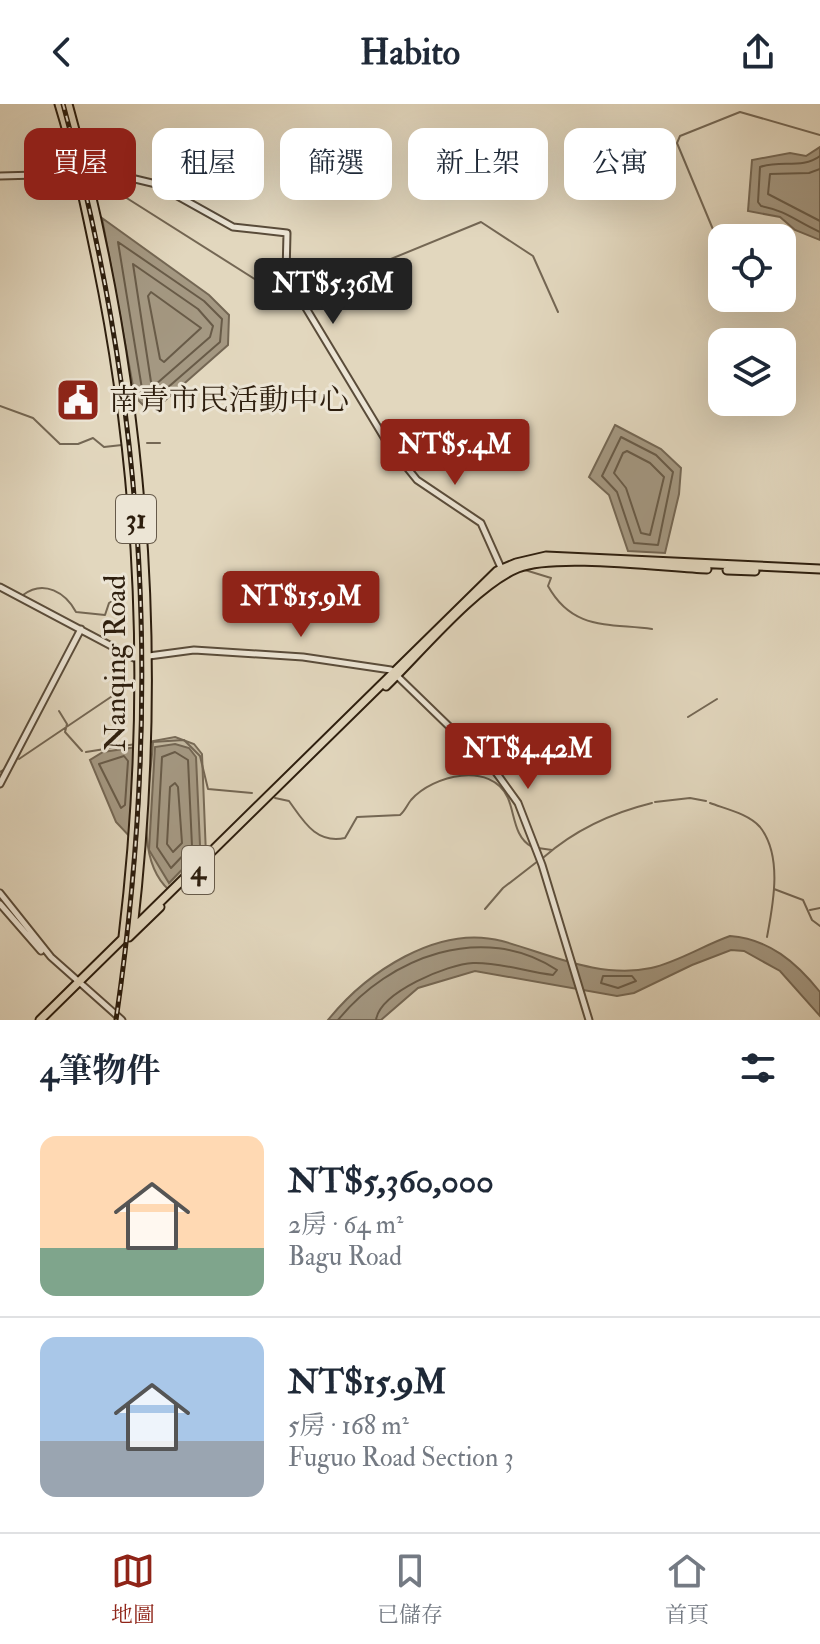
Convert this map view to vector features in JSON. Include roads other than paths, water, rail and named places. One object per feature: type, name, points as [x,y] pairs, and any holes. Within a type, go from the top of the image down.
[{"type":"main road","name":"31","points":[[60,104],[68,128]]},
{"type":"main road","name":"Nanqing Road","points":[[69,104],[74,128]]},
{"type":"main road","name":"31","points":[[87,200],[96,257],[110,302],[126,435],[145,657],[151,681],[148,793],[129,934]]},
{"type":"main road","name":"Nanqing Road","points":[[88,200],[110,314],[131,463],[145,657],[149,669],[129,934]]},
{"type":"main road","name":"Nanqing Road","points":[[89,200],[128,387],[147,571],[140,797]]},
{"type":"main road","name":"31","points":[[90,200],[120,312],[148,558],[139,730],[140,797],[129,934]]},
{"type":"main road","points":[[96,244],[96,257]]},
{"type":"main road","points":[[110,302],[120,312]]},
{"type":"main road","points":[[110,302],[110,314]]},
{"type":"main road","points":[[127,364],[128,387]]},
{"type":"main road","points":[[137,564],[139,553]]},
{"type":"main road","points":[[147,571],[148,558]]},
{"type":"main road","name":"4","points":[[42,1020],[483,582],[503,572],[545,562],[592,561],[820,572]]},
{"type":"main road","points":[[149,669],[151,681]]},
{"type":"main road","points":[[139,730],[142,718]]},
{"type":"main road","points":[[140,797],[148,793]]},
{"type":"street","points":[[0,176],[24,175]]},
{"type":"street","points":[[136,179],[156,184],[233,227],[287,233],[286,275],[388,444],[417,480],[481,523],[503,572]]},
{"type":"street","points":[[0,586],[80,629],[145,657],[189,650],[272,653],[384,664],[395,672],[495,771],[518,803],[530,828],[589,1020]]},
{"type":"street","points":[[0,784],[80,629]]},
{"type":"street","points":[[0,893],[38,942],[78,983]]},
{"type":"street","points":[[0,904],[36,946],[122,1020]]},
{"type":"water","points":[[820,147],[820,240],[796,230],[796,224],[788,224],[780,217],[748,211],[752,160],[790,153],[806,156]]},
{"type":"water","points":[[102,218],[209,295],[229,315],[228,345],[162,403],[144,406],[135,397]]},
{"type":"water","points":[[615,425],[661,449],[681,468],[679,494],[665,553],[628,551],[609,495],[589,477]]},
{"type":"water","points":[[175,744],[189,748],[196,757],[200,851],[169,883],[149,850],[155,747]]},
{"type":"water","points":[[137,747],[131,838],[116,822],[90,760],[103,752]]},
{"type":"water","points":[[730,936],[769,947],[791,962],[820,992],[820,1016],[780,971],[744,951],[731,950],[634,993],[617,996],[475,971],[418,988],[381,1020],[328,1020],[362,985],[383,970],[428,946],[453,940],[477,938],[502,941],[575,964],[632,971],[681,958]]},
{"type":"waterway","points":[[711,224],[677,143],[680,136],[740,112],[820,135]]},
{"type":"waterway","points":[[0,179],[23,178]]},
{"type":"waterway","points":[[130,200],[280,295],[296,298]]},
{"type":"waterway","points":[[303,295],[481,222],[533,256],[558,312]]},
{"type":"waterway","points":[[0,406],[33,418],[60,444],[78,444],[93,438],[104,447],[122,445]]},
{"type":"waterway","points":[[147,443],[160,443]]},
{"type":"waterway","points":[[525,570],[551,578],[548,586],[558,601],[581,618],[607,625],[652,629]]},
{"type":"waterway","points":[[23,595],[31,590],[46,588],[60,594],[76,612],[105,615],[109,603],[122,595]]},
{"type":"waterway","points":[[19,759],[136,680]]},
{"type":"waterway","points":[[688,717],[717,699]]},
{"type":"waterway","points":[[59,711],[67,724],[65,732],[82,751]]},
{"type":"waterway","points":[[152,742],[184,740],[200,756],[208,789],[252,793]]},
{"type":"waterway","points":[[86,752],[136,744]]},
{"type":"waterway","points":[[0,772],[5,769]]},
{"type":"waterway","points":[[275,798],[289,801],[306,824],[318,834],[326,838],[345,838],[357,817],[400,815],[411,800],[433,784],[461,776],[476,776],[500,786],[508,798],[518,832],[532,847]]},
{"type":"waterway","points":[[655,802],[690,798],[706,801]]},
{"type":"waterway","points":[[544,857],[595,823],[652,803]]},
{"type":"waterway","points":[[710,803],[750,819],[760,827],[767,839],[774,866],[767,937]]},
{"type":"waterway","points":[[538,848],[552,850]]},
{"type":"waterway","points":[[485,909],[503,888],[538,861]]},
{"type":"waterway","points":[[774,889],[803,900],[812,920],[820,926]]},
{"type":"waterway","points":[[810,910],[820,908]]},
{"type":"railway","points":[[63,104],[92,219],[114,333],[129,446],[139,559],[142,673],[139,787],[130,903],[116,1020]]},
{"type":"place","name":"南青市民活動中心","points":[[78,400]]}]
